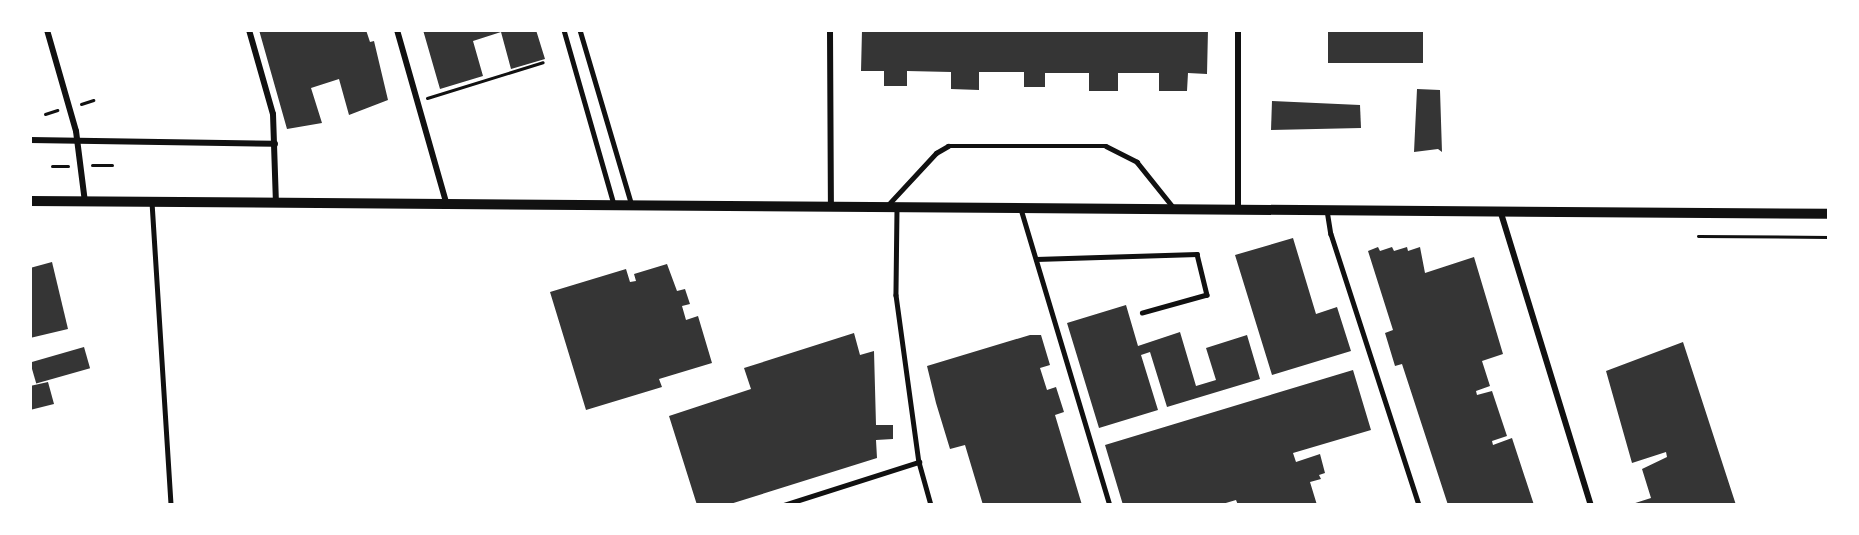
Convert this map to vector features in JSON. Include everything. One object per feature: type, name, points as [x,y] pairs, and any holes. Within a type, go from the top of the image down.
[{"type":"street","points":[[47,30],[77,140],[86,202]]},
{"type":"street","points":[[249,30],[273,114],[276,204]]},
{"type":"street","points":[[397,30],[447,205]]},
{"type":"street","points":[[830,30],[831,208]]},
{"type":"street","points":[[1238,30],[1238,211]]},
{"type":"street","points":[[30,140],[275,144]]},
{"type":"street","points":[[30,201],[1829,214]]},
{"type":"street","points":[[1500,210],[1591,505]]},
{"type":"lane","points":[[564,30],[614,207]]},
{"type":"lane","points":[[580,30],[632,207]]},
{"type":"lane","points":[[885,208],[936,153],[948,146],[1106,146],[1137,162],[1176,210]]},
{"type":"lane","points":[[152,202],[171,505]]},
{"type":"lane","points":[[897,209],[897,295],[919,462],[931,505]]},
{"type":"lane","points":[[1021,209],[1110,505]]},
{"type":"lane","points":[[1327,210],[1331,234],[1419,505]]},
{"type":"lane","points":[[1036,259],[1197,254],[1207,295],[1142,314]]},
{"type":"lane","points":[[784,505],[919,462]]},
{"type":"path","points":[[417,101],[543,62]]},
{"type":"path","points":[[1698,236],[1829,237]]},
{"type":"building","points":[[259,30],[366,30],[370,42],[374,41],[388,100],[349,115],[339,79],[311,88],[322,123],[287,129]]},
{"type":"building","points":[[423,30],[536,30],[545,59],[511,69],[501,32],[473,41],[483,76],[440,89]]},
{"type":"building","points":[[862,30],[1208,30],[1207,74],[1188,73],[1187,91],[1159,91],[1159,73],[1118,73],[1118,91],[1089,91],[1089,73],[1045,73],[1045,87],[1024,87],[1024,72],[979,72],[979,90],[951,89],[951,72],[907,71],[907,86],[884,86],[884,71],[861,71]]},
{"type":"building","points":[[1328,30],[1423,30],[1423,63],[1328,63]]},
{"type":"building","points":[[1417,89],[1440,90],[1442,152],[1438,149],[1414,152]]},
{"type":"building","points":[[1272,101],[1360,105],[1361,128],[1271,130]]},
{"type":"building","points":[[1293,238],[1316,314],[1337,307],[1351,351],[1272,375],[1235,255]]},
{"type":"building","points":[[1378,247],[1380,251],[1392,247],[1394,251],[1407,247],[1408,251],[1420,247],[1425,273],[1474,257],[1503,354],[1482,361],[1490,386],[1476,391],[1477,395],[1492,391],[1507,436],[1492,441],[1493,445],[1512,438],[1534,505],[1448,505],[1402,364],[1395,366],[1385,333],[1393,330],[1368,251]]},
{"type":"building","points":[[52,262],[68,329],[30,338],[30,268]]},
{"type":"building","points":[[667,264],[677,291],[685,289],[690,304],[682,306],[686,320],[698,316],[712,363],[659,379],[662,387],[586,410],[550,292],[626,269],[630,282],[636,281],[634,274]]},
{"type":"building","points":[[1126,305],[1138,346],[1180,332],[1196,386],[1216,380],[1206,348],[1247,335],[1260,379],[1167,407],[1150,352],[1141,355],[1158,410],[1099,428],[1067,323]]},
{"type":"building","points":[[854,333],[860,355],[874,351],[876,425],[893,425],[893,439],[876,440],[877,458],[727,505],[697,505],[669,416],[751,389],[744,368]]},
{"type":"building","points":[[1030,335],[1041,335],[1050,365],[1040,368],[1047,390],[1056,387],[1064,412],[1055,415],[1082,505],[983,505],[965,445],[950,449],[927,366]]},
{"type":"building","points":[[1683,342],[1736,505],[1629,505],[1651,498],[1642,469],[1667,457],[1666,452],[1632,463],[1606,371]]},
{"type":"building","points":[[84,347],[90,368],[36,384],[30,362]]},
{"type":"building","points":[[1353,370],[1371,430],[1293,453],[1296,462],[1320,454],[1325,473],[1319,475],[1321,479],[1310,482],[1317,505],[1238,505],[1236,500],[1219,505],[1123,505],[1105,445]]},
{"type":"building","points":[[48,382],[54,404],[30,410],[30,386]]}]
